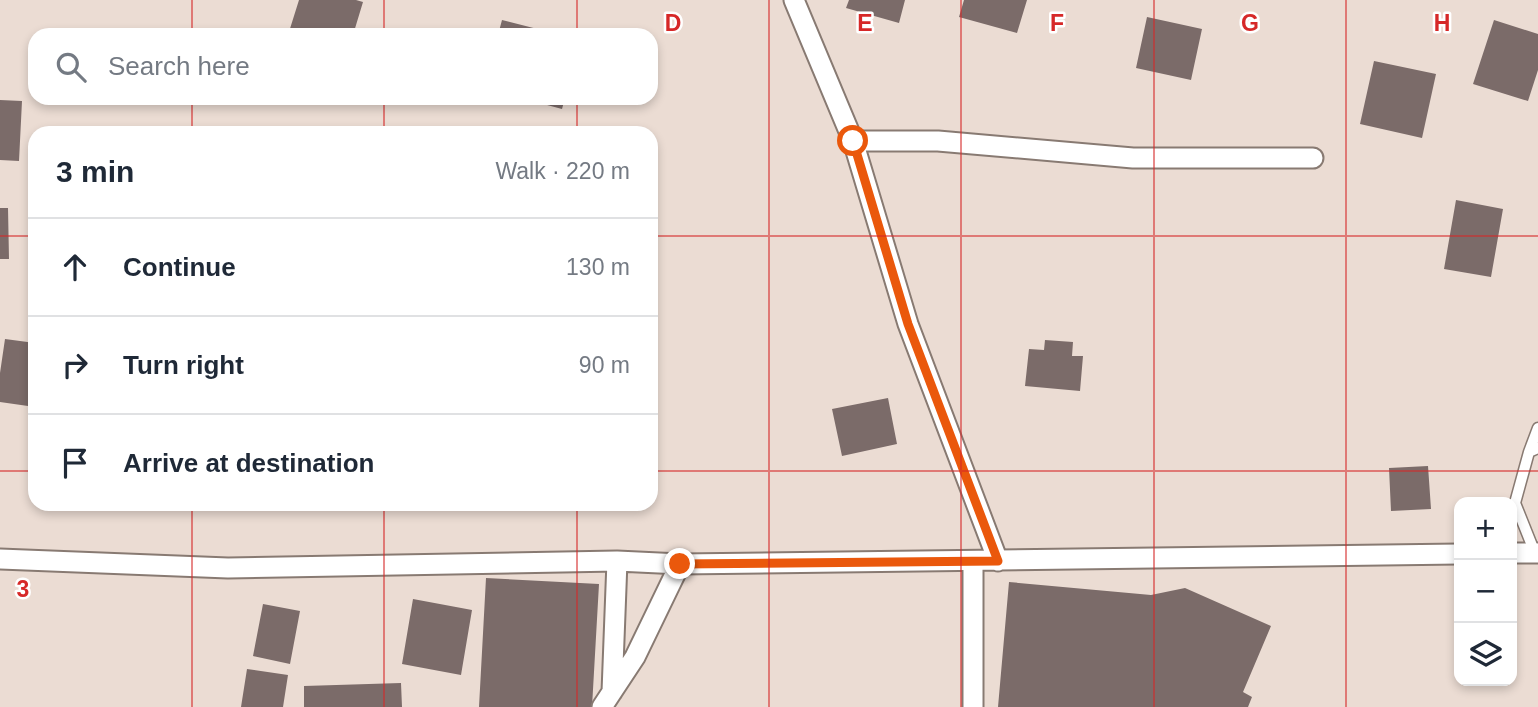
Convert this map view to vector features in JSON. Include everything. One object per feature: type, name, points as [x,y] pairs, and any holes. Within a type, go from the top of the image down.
[{"type":"street","points":[[794,0],[853,141],[908,324],[998,561]]},
{"type":"street","points":[[853,141],[938,141],[1133,158],[1313,158]]},
{"type":"street","points":[[1517,553],[1537,553]]},
{"type":"street","points":[[0,558],[228,568],[617,561],[680,564],[1454,554]]},
{"type":"street","points":[[607,700],[617,561]]},
{"type":"street","points":[[973,561],[973,707]]},
{"type":"street","points":[[607,700],[635,657],[680,564]]},
{"type":"lane","points":[[1516,497],[1534,450],[1538,428]]},
{"type":"lane","points":[[1517,512],[1537,553]]},
{"type":"building","points":[[299,0],[363,2],[355,28],[290,28]]},
{"type":"building","points":[[849,0],[905,0],[899,23],[846,8]]},
{"type":"building","points":[[964,0],[1027,0],[1017,33],[959,17]]},
{"type":"building","points":[[1147,17],[1202,29],[1191,80],[1136,68]]},
{"type":"building","points":[[502,20],[533,28],[500,28]]},
{"type":"building","points":[[1494,20],[1538,34],[1538,70],[1528,101],[1473,84]]},
{"type":"building","points":[[1374,61],[1436,74],[1422,138],[1360,124]]},
{"type":"building","points":[[0,100],[22,101],[19,161],[0,160]]},
{"type":"building","points":[[547,105],[563,105],[562,109]]},
{"type":"building","points":[[1456,200],[1503,209],[1491,277],[1444,269]]},
{"type":"building","points":[[0,208],[8,208],[9,259],[0,259]]},
{"type":"building","points":[[5,339],[28,342],[28,406],[0,402],[0,373]]},
{"type":"building","points":[[1045,340],[1073,342],[1072,356],[1083,356],[1080,391],[1025,386],[1029,349],[1044,350]]},
{"type":"building","points":[[888,398],[897,444],[842,456],[832,409]]},
{"type":"building","points":[[1428,466],[1431,509],[1391,511],[1389,468]]},
{"type":"building","points":[[486,578],[599,584],[592,707],[479,707]]},
{"type":"building","points":[[1009,582],[1151,595],[1185,588],[1271,626],[1243,692],[1252,697],[1248,707],[998,707]]},
{"type":"building","points":[[413,599],[472,610],[461,675],[402,664]]},
{"type":"building","points":[[263,604],[300,611],[290,664],[253,656]]},
{"type":"building","points":[[247,669],[288,675],[283,707],[241,707]]},
{"type":"building","points":[[401,683],[402,707],[304,707],[304,686]]},
{"type":"route","points":[[680,564],[998,561],[908,324],[853,141]]}]
